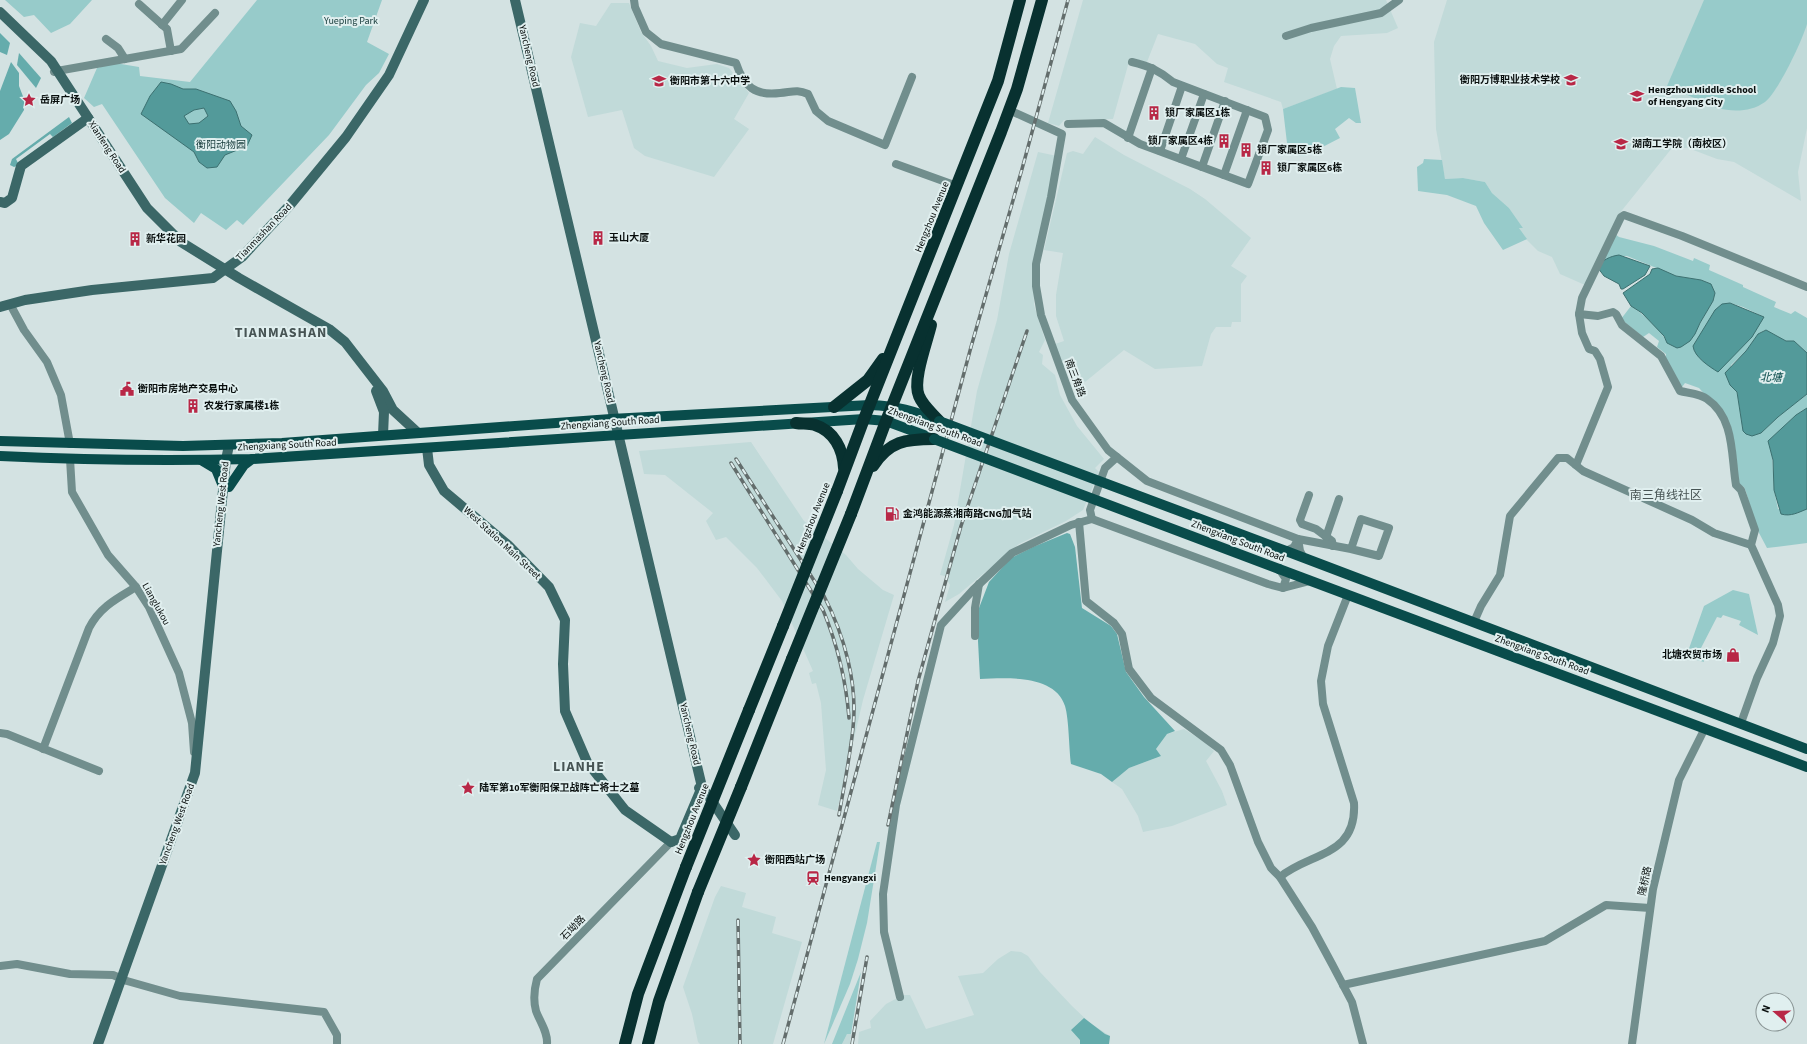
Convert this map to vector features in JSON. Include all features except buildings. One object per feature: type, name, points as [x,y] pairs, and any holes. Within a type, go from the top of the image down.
[{"type":"highway","name":"Hengzhou Avenue","points":[[625,1044],[638,994],[686,867],[837,491],[998,81],[1020,0]]},
{"type":"highway","points":[[648,1044],[659,1000],[698,892],[851,514],[899,387],[1017,89],[1042,0]]},
{"type":"highway","points":[[939,421],[924,406],[918,395],[917,383],[941,282]]},
{"type":"highway","points":[[906,314],[906,320],[911,326],[918,327],[926,321]]},
{"type":"highway","points":[[834,407],[868,380],[894,343]]},
{"type":"highway","points":[[899,387],[920,368]]},
{"type":"highway","points":[[796,423],[814,424],[828,431],[840,446],[844,456],[845,470]]},
{"type":"highway","points":[[865,477],[888,448],[900,442],[912,439],[934,439]]},
{"type":"highway","points":[[638,994],[647,1003],[652,1004],[659,1000]]},
{"type":"main road","name":"Zhengxiang South Road","points":[[0,441],[183,446],[282,443],[613,419],[870,405],[892,406],[911,410],[1807,749]]},
{"type":"main road","name":"Zhengxiang South Road","points":[[0,456],[70,459],[229,460],[796,423],[864,420],[886,421],[1348,596],[1807,767]]},
{"type":"main road","points":[[201,460],[216,469],[226,487],[244,464],[252,459]]},
{"type":"street","points":[[162,25],[182,0]]},
{"type":"street","name":"Tianmashan Road","points":[[221,269],[239,253],[287,202],[342,134],[385,72],[419,0]]},
{"type":"street","name":"Tianmashan Road","points":[[0,307],[5,303],[24,295],[84,287],[210,274],[242,257],[290,205],[346,137],[389,75],[424,0]]},
{"type":"street","name":"Yancheng Road","points":[[511,0],[617,435],[700,789]]},
{"type":"street","name":"Yancheng Road","points":[[516,0],[613,419]]},
{"type":"street","points":[[634,0],[635,7],[646,32],[661,44],[736,63],[740,74],[747,84],[760,94],[780,94],[800,90],[808,94],[816,111],[828,121],[885,145],[912,77]]},
{"type":"street","points":[[1286,36],[1311,28],[1381,13],[1400,0]]},
{"type":"street","points":[[139,4],[167,29],[171,51]]},
{"type":"street","name":"Xianfeng Road","points":[[0,12],[51,61],[56,72]]},
{"type":"street","points":[[56,72],[181,49],[215,13]]},
{"type":"street","name":"Xianfeng Road","points":[[0,17],[48,62],[56,72],[144,209],[180,246],[221,269]]},
{"type":"street","points":[[106,39],[118,48],[125,59]]},
{"type":"street","points":[[1068,124],[1104,124],[1128,138],[1248,184],[1268,130],[1265,117],[1182,86],[1173,82],[1162,72],[1132,62]]},
{"type":"street","points":[[1128,138],[1152,68]]},
{"type":"street","points":[[1160,151],[1182,86]]},
{"type":"street","points":[[1181,159],[1204,94]]},
{"type":"street","points":[[1202,167],[1225,101]]},
{"type":"street","name":"南三角路","points":[[1009,110],[1062,134],[1051,197],[1036,264],[1036,286],[1042,315],[1072,400],[1108,450],[1146,481],[1298,539],[1379,556],[1389,528],[1361,519],[1351,549]]},
{"type":"street","points":[[1224,175],[1247,110]]},
{"type":"street","points":[[0,202],[5,203],[12,198],[21,166],[86,119]]},
{"type":"street","points":[[896,164],[957,186]]},
{"type":"street","points":[[1576,465],[1608,387],[1600,359],[1595,352],[1589,349],[1582,333],[1579,314],[1586,287],[1621,217],[1624,215],[1682,236],[1807,287]]},
{"type":"street","points":[[221,269],[329,329],[345,342],[382,391],[393,410],[418,433]]},
{"type":"street","points":[[221,269],[326,332],[342,344],[378,394],[384,412],[383,435]]},
{"type":"street","points":[[5,303],[47,362],[61,396],[70,444]]},
{"type":"street","points":[[1579,314],[1598,316],[1613,312],[1616,314],[1622,325],[1661,356],[1680,391],[1707,398],[1719,411],[1726,423],[1733,450],[1736,485],[1741,490],[1755,530],[1751,545],[1778,605],[1780,616],[1773,643],[1757,678],[1741,724]]},
{"type":"street","name":"Yancheng West Road","points":[[104,1044],[124,979],[195,773],[229,460],[229,445]]},
{"type":"street","name":"West Station Main Street","points":[[427,448],[429,465],[444,491],[508,545],[549,587],[564,620],[563,664],[565,711],[587,762],[626,810],[671,842]]},
{"type":"street","points":[[1092,519],[1090,510],[1105,468],[1117,457]]},
{"type":"street","points":[[1474,622],[1481,606],[1500,575],[1510,516],[1558,458],[1567,458],[1583,471],[1692,520],[1714,533],[1751,545]]},
{"type":"street","name":"Lianglukou","points":[[70,459],[72,492],[108,555],[136,587],[149,607],[179,673],[192,723],[195,773]]},
{"type":"street","name":"Yancheng West Road","points":[[98,1044],[124,979],[200,775],[226,487]]},
{"type":"street","points":[[1308,495],[1300,520],[1302,524],[1316,529],[1332,541],[1333,546]]},
{"type":"street","points":[[1326,537],[1339,499]]},
{"type":"street","points":[[900,997],[884,932],[883,894],[896,805],[941,625],[979,584],[1012,554],[1079,522],[1092,519],[1268,584],[1283,588],[1310,581]]},
{"type":"street","points":[[1079,522],[1086,600],[1114,623],[1122,634],[1129,669],[1151,698],[1221,750],[1230,765],[1258,842],[1271,868],[1280,877],[1312,927],[1352,1002],[1363,1044]]},
{"type":"street","points":[[1286,551],[1294,547],[1298,539]]},
{"type":"street","points":[[1298,539],[1300,551],[1304,558]]},
{"type":"street","points":[[1279,570],[1286,579],[1283,588]]},
{"type":"street","points":[[974,636],[975,608],[979,584]]},
{"type":"street","points":[[43,749],[89,628],[95,617],[104,607],[136,587]]},
{"type":"street","points":[[1280,877],[1333,850],[1350,832],[1355,816],[1354,804],[1323,704],[1321,680],[1328,646],[1348,596]]},
{"type":"street","name":"隆桥路","points":[[1632,1044],[1653,889],[1679,780],[1704,728]]},
{"type":"street","points":[[0,733],[7,734],[99,771]]},
{"type":"street","points":[[671,842],[678,837],[700,789],[705,791],[735,835]]},
{"type":"street","name":"石坳路","points":[[547,1044],[548,1037],[536,1010],[534,993],[538,979],[671,842]]},
{"type":"street","points":[[1343,985],[1545,941],[1606,905],[1650,908]]},
{"type":"street","points":[[0,966],[17,964],[70,974],[113,975],[180,996],[324,1012],[337,1035],[337,1044]]},
{"type":"shaded area","points":[[1083,0],[1386,0],[1398,28],[1387,33],[1341,36],[1334,46],[1330,59],[1337,89],[1283,109],[1281,102],[1224,82],[1228,68],[1217,64],[1195,44],[1158,34],[1147,62],[1130,58],[1113,119],[1064,120],[1059,126],[1048,123]]},
{"type":"shaded area","name":"湖南工学院（南校区）","points":[[1447,0],[1807,0],[1807,128],[1798,172],[1801,201],[1734,162],[1717,159],[1688,148],[1672,148],[1619,214],[1585,285],[1560,274],[1552,257],[1538,251],[1523,236],[1519,228],[1523,228],[1509,208],[1492,193],[1485,182],[1463,178],[1445,179],[1436,129],[1434,42]]},
{"type":"shaded area","name":"衡阳市第十六中学","points":[[611,3],[629,3],[641,32],[651,46],[658,61],[687,68],[717,64],[729,68],[749,93],[734,119],[749,129],[714,177],[645,156],[634,148],[622,110],[588,117],[571,57],[580,23],[596,26]]},
{"type":"shaded area","points":[[0,33],[10,43],[7,55],[0,52]]},
{"type":"shaded area","points":[[19,53],[41,78],[36,88],[17,65]]},
{"type":"shaded area","points":[[11,62],[19,73],[19,86],[24,99],[24,110],[9,134],[0,140],[0,91]]},
{"type":"shaded area","points":[[69,117],[72,123],[53,137],[50,134],[16,159],[19,165],[14,167],[10,165],[12,159]]},
{"type":"shaded area","points":[[1095,137],[1124,155],[1190,189],[1205,199],[1251,238],[1231,266],[1247,276],[1241,284],[1241,322],[1232,322],[1231,327],[1216,327],[1211,334],[1202,366],[1155,369],[1124,350],[1085,382],[1072,364],[1064,367],[1055,344],[1064,341],[1056,316],[1056,295],[1063,253],[1044,250],[1067,153],[1073,151],[1083,154]]},
{"type":"shaded area","points":[[1038,152],[1057,156],[1033,267],[1034,305],[1045,340],[1039,352],[1043,355],[1042,364],[1055,375],[1060,395],[1077,426],[1104,459],[1095,468],[1099,472],[1083,510],[1066,521],[1019,544],[959,594],[945,602],[950,585],[945,576],[940,575],[954,525],[977,391],[997,320],[1009,254]]},
{"type":"shaded area","points":[[751,442],[804,521],[846,555],[858,569],[883,590],[894,595],[863,700],[837,811],[818,805],[826,770],[821,703],[816,683],[812,684],[809,673],[813,671],[782,601],[757,568],[726,537],[716,540],[706,521],[713,513],[665,475],[644,474],[639,451]]},
{"type":"shaded area","points":[[1067,533],[1070,534],[1075,547],[1082,608],[1111,626],[1117,634],[1126,672],[1144,697],[1175,731],[1167,734],[1156,749],[1161,756],[1129,768],[1112,782],[1101,774],[1071,764],[1065,706],[1060,696],[1051,688],[1041,683],[1028,680],[1003,678],[980,679],[978,641],[979,608],[989,582],[1011,558]]},
{"type":"shaded area","points":[[1184,729],[1206,743],[1214,751],[1206,761],[1222,791],[1227,805],[1172,826],[1143,832],[1138,816],[1122,789],[1112,782],[1129,768],[1161,756],[1156,749],[1167,734]]},
{"type":"shaded area","points":[[721,886],[746,893],[742,907],[776,917],[772,933],[802,942],[773,1044],[700,1044],[698,1042],[692,1014],[683,987],[715,897]]},
{"type":"shaded area","points":[[1011,951],[1021,952],[1028,956],[1040,972],[1072,1006],[1090,1023],[1110,1036],[1109,1044],[858,1044],[859,1032],[871,1028],[870,1021],[886,1004],[903,995],[910,995],[926,1029],[974,1015],[958,976],[983,973],[998,959]]},
{"type":"shaded area","points":[[1084,1018],[1105,1034],[1110,1036],[1109,1044],[1080,1044],[1080,1040],[1071,1030]]},
{"type":"shaded area","points":[[847,1034],[851,1034],[850,1044],[842,1044]]},
{"type":"green space","points":[[5,0],[92,0],[70,24],[51,33],[34,15],[24,17]]},
{"type":"green space","name":"衡阳动物园","points":[[257,0],[382,0],[367,42],[389,54],[379,73],[366,85],[329,135],[243,225],[237,220],[226,230],[201,213],[194,223],[165,198],[102,104],[94,107],[84,98],[97,68],[115,63],[139,67],[140,76],[190,82]]},
{"type":"green space","points":[[1704,0],[1807,0],[1807,24],[1789,66],[1776,88],[1765,102],[1754,108],[1736,110],[1717,108],[1667,86]]},
{"type":"green space","points":[[1341,87],[1355,88],[1361,123],[1356,123],[1349,118],[1335,129],[1340,138],[1305,156],[1299,156],[1287,143],[1283,109]]},
{"type":"green space","points":[[1424,159],[1442,160],[1445,179],[1463,178],[1485,182],[1492,193],[1509,208],[1523,228],[1519,228],[1527,239],[1503,250],[1484,223],[1476,206],[1447,195],[1418,191],[1417,167],[1423,163]]},
{"type":"green space","points":[[1615,234],[1619,237],[1654,246],[1693,261],[1694,258],[1710,265],[1709,270],[1776,302],[1774,307],[1791,314],[1795,311],[1807,318],[1807,353],[1794,341],[1786,341],[1765,330],[1758,334],[1746,351],[1731,365],[1730,385],[1737,392],[1743,430],[1761,433],[1778,417],[1807,394],[1807,408],[1796,415],[1768,441],[1772,453],[1774,490],[1778,509],[1801,511],[1807,509],[1807,543],[1767,548],[1756,526],[1744,487],[1739,485],[1735,446],[1709,399],[1699,388],[1685,383],[1682,387],[1666,358],[1666,354],[1657,347],[1659,341],[1649,333],[1643,337],[1621,319],[1631,306],[1657,328],[1667,343],[1690,341],[1713,301],[1715,293],[1711,284],[1701,280],[1676,276],[1627,256],[1614,256],[1599,264]],"holes":[[[1730,303],[1743,307],[1764,317],[1712,368],[1695,353],[1693,346]]]},
{"type":"green space","points":[[1733,590],[1749,594],[1758,635],[1739,625],[1741,621],[1723,615],[1721,618],[1717,617],[1701,648],[1704,662],[1686,657],[1704,606]]},
{"type":"green space","points":[[877,842],[880,842],[867,923],[858,959],[850,984],[824,1044]]},
{"type":"green space","points":[[861,972],[851,1034],[847,1034],[842,1044],[832,1044]]},
{"type":"water","points":[[161,82],[183,89],[196,89],[230,101],[236,111],[241,126],[252,135],[247,146],[225,155],[217,167],[207,168],[199,162],[194,152],[141,114],[150,96]],"holes":[[[204,108],[208,116],[199,123],[189,124],[184,116],[194,110]]]},
{"type":"water","points":[[1619,255],[1650,266],[1645,275],[1623,289],[1621,289],[1619,284],[1604,276],[1598,268],[1601,263],[1607,259]]},
{"type":"water","points":[[1658,268],[1676,276],[1701,280],[1711,284],[1715,293],[1713,301],[1695,334],[1690,341],[1681,347],[1677,348],[1667,343],[1664,336],[1642,313],[1631,306],[1623,293],[1650,274],[1652,269]]},
{"type":"water","name":"北塘","points":[[1730,303],[1764,317],[1752,337],[1718,372],[1699,358],[1693,346],[1715,310],[1722,304]]},
{"type":"water","name":"北塘","points":[[1766,330],[1786,341],[1794,341],[1807,353],[1807,394],[1778,417],[1761,433],[1752,436],[1743,431],[1737,392],[1730,385],[1725,373],[1746,351],[1758,334]]},
{"type":"water","points":[[1807,408],[1807,509],[1792,515],[1785,515],[1781,514],[1774,490],[1773,460],[1768,441],[1796,415]]},
{"type":"railway","points":[[783,1044],[971,347],[1068,0]]},
{"type":"railway","points":[[888,825],[918,681],[961,526],[1027,331]]},
{"type":"railway","points":[[736,459],[824,596],[838,627],[848,660],[854,711],[850,750],[839,815]]},
{"type":"railway","points":[[731,463],[823,610],[833,637],[840,663],[846,690],[849,718]]},
{"type":"railway","points":[[738,920],[740,1044]]},
{"type":"railway","points":[[852,1044],[867,957]]},
{"type":"place","name":"衡阳万博职业技术学校","points":[[1571,80]]},
{"type":"place","name":"衡阳市第十六中学","points":[[659,81]]},
{"type":"place","name":"Hengzhou Middle School of Hengyang City","points":[[1637,96]]},
{"type":"place","name":"岳屏广场","points":[[29,100]]},
{"type":"place","name":"锁厂家属区1栋","points":[[1154,113]]},
{"type":"place","name":"锁厂家属区4栋","points":[[1224,141]]},
{"type":"place","name":"湖南工学院（南校区）","points":[[1621,144]]},
{"type":"place","name":"锁厂家属区5栋","points":[[1246,150]]},
{"type":"place","name":"锁厂家属区6栋","points":[[1266,168]]},
{"type":"place","name":"玉山大厦","points":[[598,238]]},
{"type":"place","name":"新华花园","points":[[135,239]]},
{"type":"place","name":"衡阳市房地产交易中心","points":[[127,389]]},
{"type":"place","name":"农发行家属楼1栋","points":[[193,406]]},
{"type":"place","name":"金鸿能源蒸湘南路CNG加气站","points":[[892,514]]},
{"type":"place","name":"北塘农贸市场","points":[[1733,655]]},
{"type":"place","name":"陆军第10军衡阳保卫战阵亡将士之墓","points":[[468,788]]},
{"type":"place","name":"衡阳西站广场","points":[[754,860]]},
{"type":"place","name":"Hengyangxi","points":[[813,878]]},
{"type":"district","name":"TIANMASHAN","points":[[281,333]]},
{"type":"district","name":"南三角线社区","points":[[1666,495]]},
{"type":"district","name":"LIANHE","points":[[579,767]]},
{"type":"park label","name":"Yueping Park","points":[[351,21]]}]
